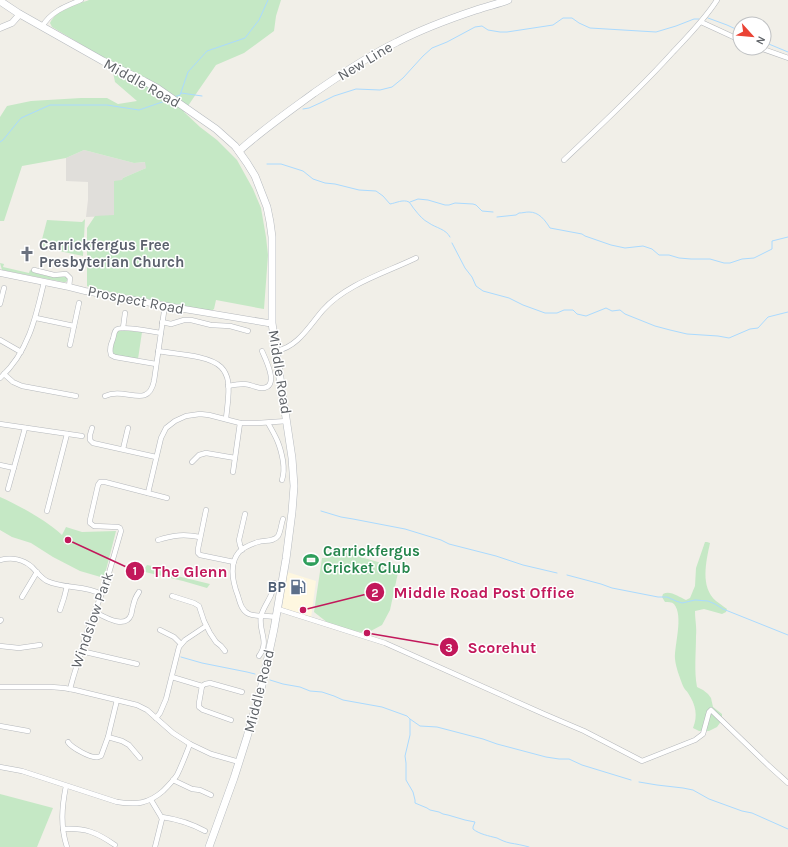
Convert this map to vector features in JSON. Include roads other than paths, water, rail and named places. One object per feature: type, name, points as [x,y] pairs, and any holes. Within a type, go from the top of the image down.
[{"type":"main road","name":"Middle Road","points":[[0,0],[20,14],[103,61],[144,80],[183,105],[216,129],[230,141],[248,162],[265,200],[269,215],[272,237],[272,323],[292,458],[294,486],[293,501],[287,554],[277,613],[262,685],[239,762],[209,847]]},
{"type":"main road","name":"New Line","points":[[239,151],[272,124],[332,80],[371,56],[396,42],[434,26],[508,0]]},
{"type":"street","points":[[42,27],[56,12],[65,6],[81,0]]},
{"type":"street","points":[[564,160],[630,97],[701,22],[717,0]]},
{"type":"street","points":[[0,28],[12,23],[20,14]]},
{"type":"street","points":[[701,22],[732,36]]},
{"type":"street","points":[[772,52],[788,58]]},
{"type":"street","points":[[276,351],[286,348],[292,344],[308,330],[323,311],[340,295],[416,258]]},
{"type":"street","points":[[34,270],[54,275],[66,274],[70,278],[69,287]]},
{"type":"street","name":"Prospect Road","points":[[0,273],[165,306],[272,323]]},
{"type":"street","points":[[0,378],[21,352],[31,331],[36,318],[44,282]]},
{"type":"street","points":[[0,304],[2,290]]},
{"type":"street","points":[[70,345],[79,303]]},
{"type":"street","points":[[105,396],[116,393],[141,396],[149,393],[153,386],[165,306]]},
{"type":"street","points":[[123,328],[125,313]]},
{"type":"street","points":[[36,318],[74,326]]},
{"type":"street","points":[[162,322],[171,324],[184,320],[191,320],[211,325],[230,326],[248,331]]},
{"type":"street","points":[[156,364],[113,357],[110,350],[115,331],[117,329],[123,328],[161,333]]},
{"type":"street","points":[[0,340],[21,352]]},
{"type":"street","points":[[158,351],[196,357],[213,362],[219,366],[226,376],[228,386],[226,419]]},
{"type":"street","points":[[228,386],[245,384],[263,388],[270,384],[271,376],[262,351]]},
{"type":"street","points":[[4,374],[15,383],[22,386],[76,396]]},
{"type":"street","points":[[166,498],[148,492],[162,435],[168,425],[175,420],[197,414],[209,415],[240,423],[287,421]]},
{"type":"street","points":[[268,422],[280,447],[284,472],[282,480]]},
{"type":"street","points":[[233,472],[240,423]]},
{"type":"street","points":[[0,424],[82,436]]},
{"type":"street","points":[[8,489],[24,428]]},
{"type":"street","points":[[92,428],[89,437],[92,442],[99,445],[156,457]]},
{"type":"street","points":[[122,449],[128,428]]},
{"type":"street","points":[[47,511],[68,434]]},
{"type":"street","points":[[192,462],[199,455],[206,453],[235,458]]},
{"type":"street","points":[[0,465],[14,468]]},
{"type":"street","name":"Windslow Park","points":[[70,689],[80,651],[107,580],[120,532],[119,528],[94,526],[90,523],[98,484],[100,482],[104,482],[148,492]]},
{"type":"street","points":[[206,510],[200,538],[199,554],[234,562]]},
{"type":"street","points":[[242,550],[239,540],[245,514]]},
{"type":"street","points":[[283,519],[279,535],[275,539],[259,542],[242,550],[234,562],[233,580],[240,604],[244,610],[250,614],[261,616],[277,613],[385,643],[584,731],[642,761],[695,740],[703,734],[708,712],[711,710],[788,783]]},
{"type":"street","points":[[158,540],[184,535],[200,538]]},
{"type":"street","points":[[0,560],[10,558],[19,560],[29,564],[42,578],[48,582],[91,589],[101,594]]},
{"type":"street","points":[[22,597],[37,572]]},
{"type":"street","points":[[259,656],[264,643],[261,616],[272,593],[274,583]]},
{"type":"street","points":[[60,610],[67,586]]},
{"type":"street","points":[[95,612],[112,620],[121,622],[126,621],[130,616],[133,603],[139,592]]},
{"type":"street","points":[[172,596],[198,605],[201,609],[206,626],[214,640],[225,651]]},
{"type":"street","points":[[156,718],[163,706],[178,650],[181,644],[206,626]]},
{"type":"street","points":[[160,630],[174,637],[181,644]]},
{"type":"street","points":[[0,646],[19,648],[40,645]]},
{"type":"street","points":[[80,651],[136,664]]},
{"type":"street","points":[[172,677],[202,686],[210,684],[242,692]]},
{"type":"street","points":[[202,686],[198,703],[199,707],[203,710],[231,720]]},
{"type":"street","points":[[0,687],[51,687],[70,689],[142,707],[178,737],[190,744],[215,755],[239,762]]},
{"type":"street","points":[[68,742],[78,750],[97,757],[100,756],[108,737],[117,700]]},
{"type":"street","points":[[0,726],[28,731]]},
{"type":"street","points":[[108,737],[127,743],[140,758]]},
{"type":"street","points":[[0,767],[22,771],[122,803],[139,803],[151,800],[168,786],[178,772],[190,744]]},
{"type":"street","points":[[173,780],[192,789],[200,790],[211,795]]},
{"type":"street","points":[[66,786],[62,816],[67,847]]},
{"type":"street","points":[[151,800],[162,817],[182,822],[205,831]]},
{"type":"street","points":[[155,847],[162,817]]},
{"type":"street","points":[[63,829],[80,829],[92,832],[102,836],[116,845]]},
{"type":"waterway","points":[[174,97],[180,95],[188,72],[207,51],[245,38],[259,20],[268,0]]},
{"type":"waterway","points":[[303,109],[309,108],[334,96],[356,89],[380,90],[392,87],[403,78],[432,48],[475,27],[482,26],[488,30],[507,32],[553,25],[563,18],[572,18],[590,28],[656,32],[694,19],[699,19]]},
{"type":"waterway","points":[[708,18],[732,27]]},
{"type":"waterway","points":[[772,45],[788,52]]},
{"type":"waterway","points":[[181,93],[202,96]]},
{"type":"waterway","points":[[0,142],[21,118],[50,105],[107,105],[139,110],[168,100]]},
{"type":"waterway","points":[[267,164],[281,164],[303,171],[313,179],[325,183],[359,190],[376,191],[390,204],[407,201],[423,219],[443,230],[450,237]]},
{"type":"waterway","points":[[410,202],[418,199],[445,205],[455,203],[473,204],[482,211],[493,212]]},
{"type":"waterway","points":[[497,217],[533,212],[541,217],[550,228],[582,234],[611,245],[625,248],[643,246],[652,249],[659,255],[669,255],[691,259],[710,259],[724,263],[754,258],[772,249],[772,241],[788,237]]},
{"type":"waterway","points":[[452,243],[476,286],[483,291],[509,298],[545,313],[557,313],[564,310],[573,310],[577,314],[586,316],[606,308],[612,311],[620,310],[625,314],[655,326],[670,330],[687,334],[729,338],[750,329],[758,328],[768,317],[788,312]]},
{"type":"waterway","points":[[321,511],[341,517],[405,529],[441,540],[449,544],[557,573]]},
{"type":"waterway","points":[[567,575],[612,588],[658,597],[667,597],[682,603],[695,600],[708,601],[723,609],[788,635]]},
{"type":"waterway","points":[[181,657],[255,674]]},
{"type":"waterway","points":[[270,680],[300,687],[310,691],[322,692],[343,700],[382,707],[407,716],[410,719],[410,735],[405,756],[406,780],[413,792],[415,803],[430,810],[475,822],[473,829],[481,834],[497,838],[508,843],[529,847]]},
{"type":"waterway","points":[[410,719],[420,726],[437,727],[546,757],[569,759],[582,765],[631,780]]},
{"type":"waterway","points":[[639,782],[693,790],[709,799],[752,813],[788,829]]},
{"type":"place","name":"Carrickfergus Free Presbyterian Church","points":[[27,254]]},
{"type":"place","name":"The Glenn","points":[[68,540]]},
{"type":"place","name":"Carrickfergus Cricket Club","points":[[311,560]]},
{"type":"place","name":"BP","points":[[298,587]]},
{"type":"place","name":"Middle Road Post Office","points":[[303,610]]},
{"type":"place","name":"Scorehut","points":[[367,633]]}]
